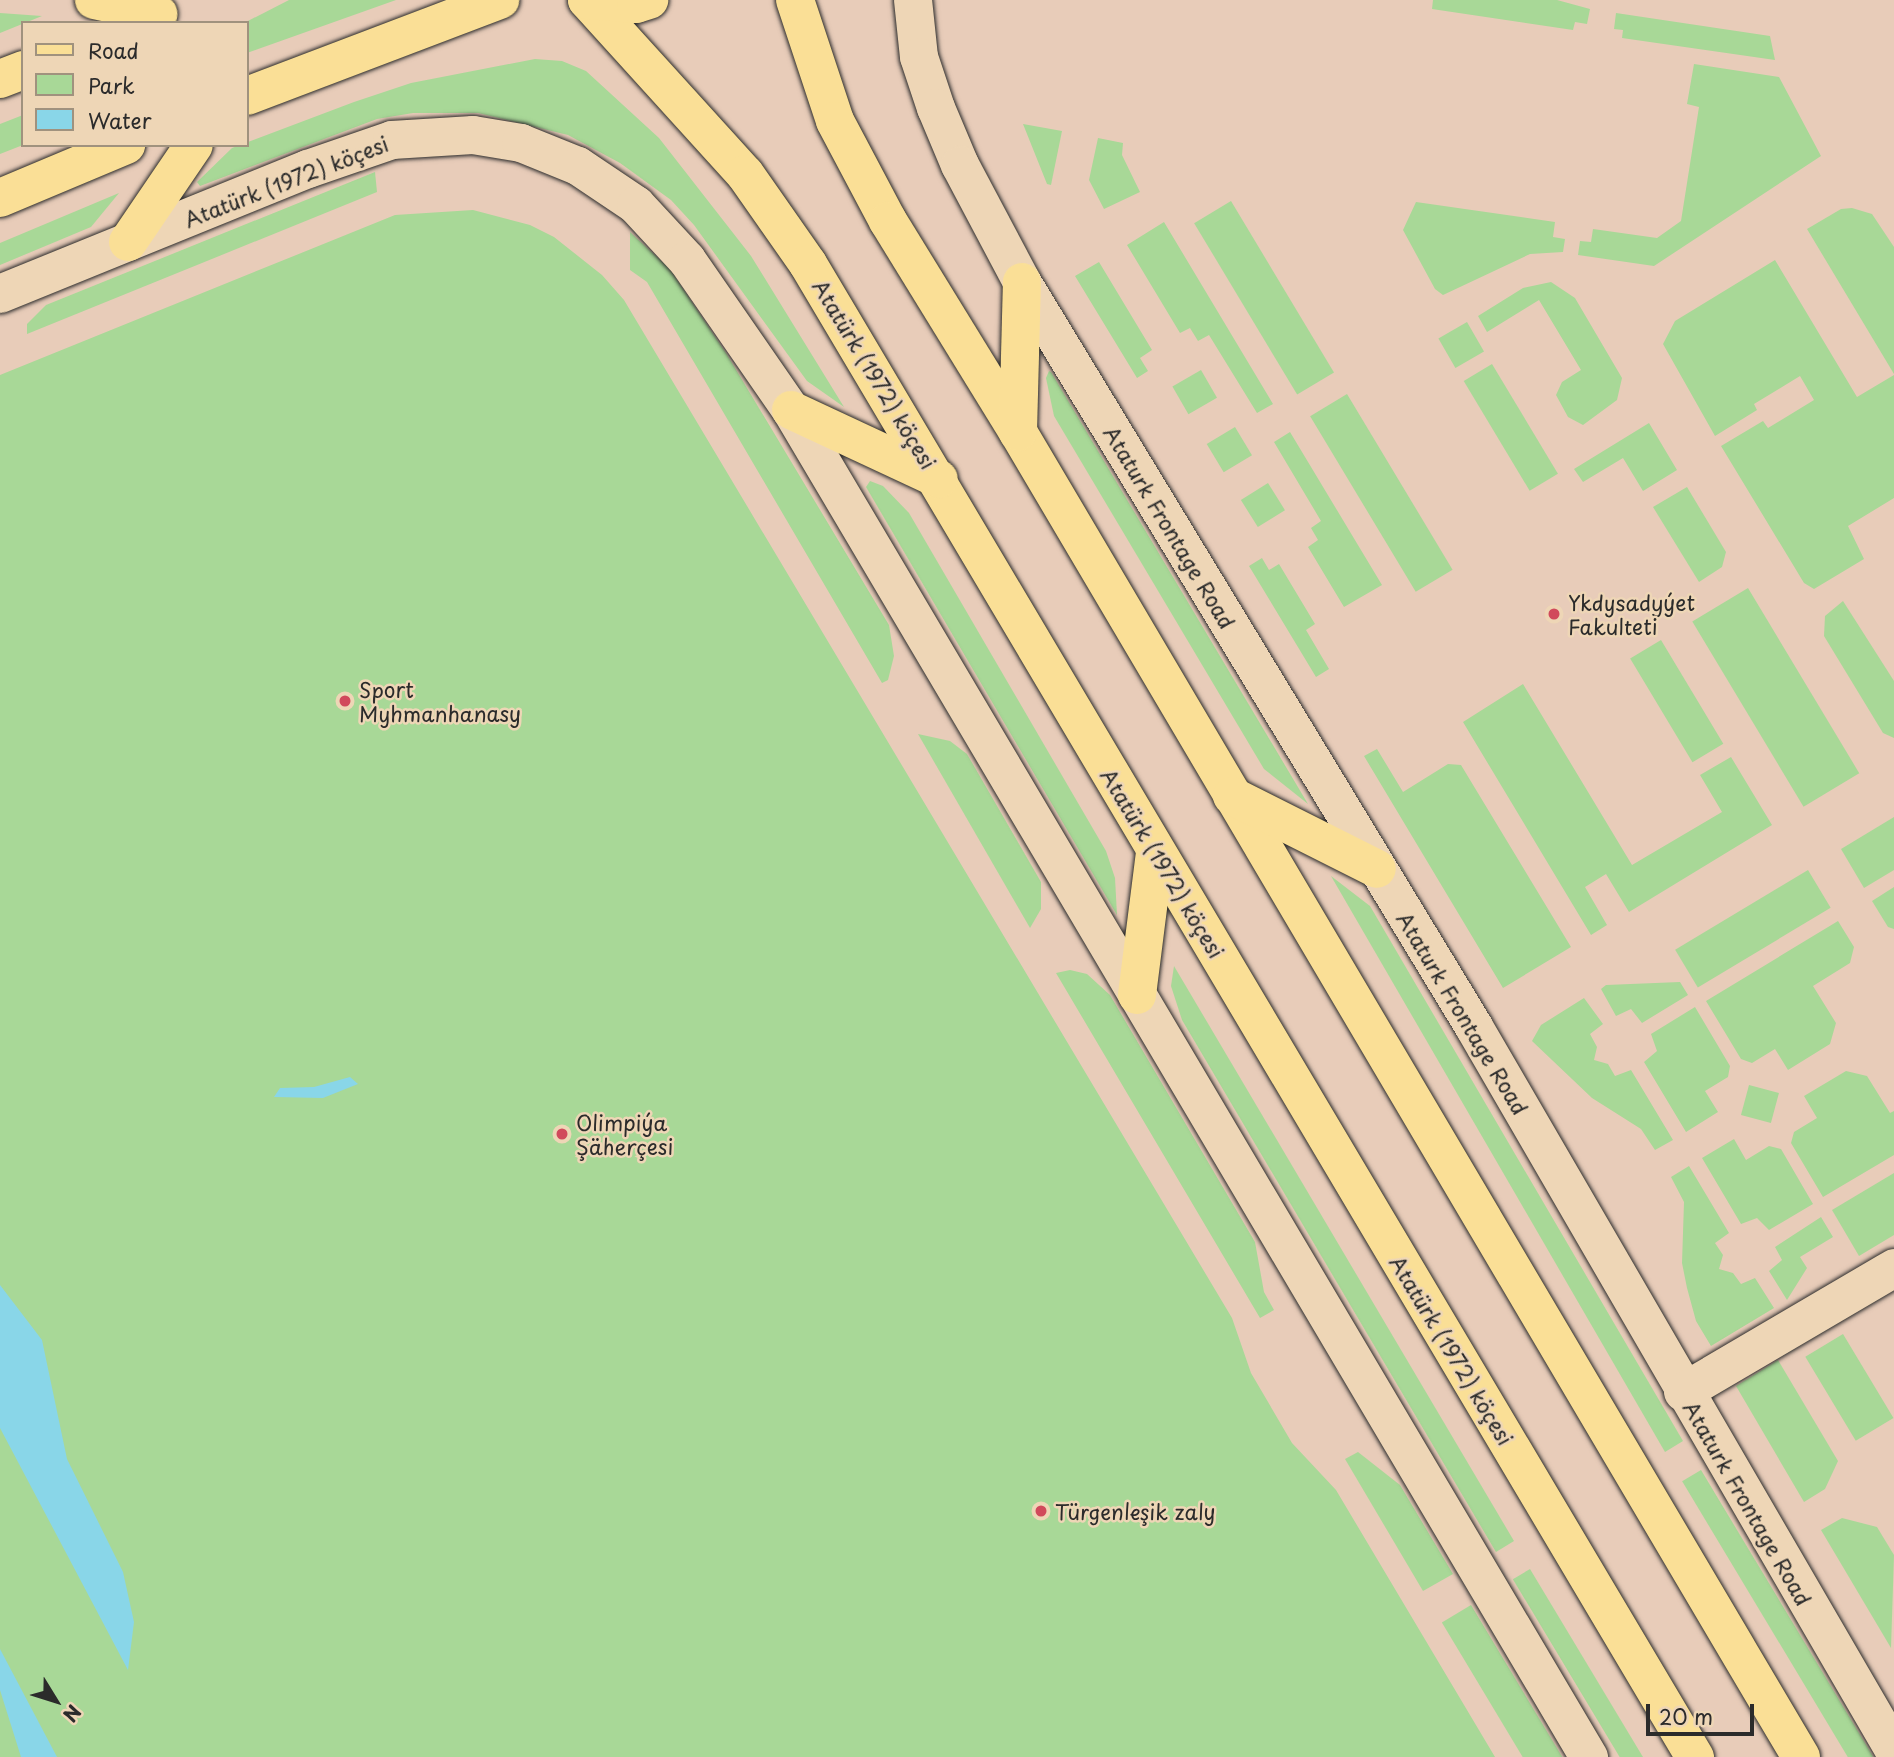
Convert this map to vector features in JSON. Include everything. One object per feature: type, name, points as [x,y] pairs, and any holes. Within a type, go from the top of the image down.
[{"type":"main road","points":[[94,0],[161,12]]},
{"type":"main road","points":[[248,96],[500,0]]},
{"type":"main road","points":[[587,0],[649,0]]},
{"type":"main road","name":"Atatürk (1972) köçesi","points":[[587,0],[682,102],[775,214],[939,479],[1156,852],[1695,1757]]},
{"type":"main road","points":[[795,0],[835,121],[888,221],[1018,432],[1801,1757]]},
{"type":"main road","points":[[0,79],[21,71]]},
{"type":"main road","points":[[0,198],[121,147]]},
{"type":"main road","points":[[128,242],[193,147]]},
{"type":"main road","points":[[1018,432],[1022,282]]},
{"type":"main road","points":[[791,410],[939,479]]},
{"type":"main road","points":[[1232,796],[1377,869]]},
{"type":"main road","points":[[1138,995],[1156,852]]},
{"type":"street","name":"Ataturk Frontage Road","points":[[913,0],[919,57],[936,107],[960,165],[1022,282],[1474,1027],[1683,1392],[1894,1750]]},
{"type":"street","name":"Atatürk (1972) köçesi","points":[[0,294],[392,140],[472,135],[521,143],[605,181],[664,233],[791,410]]},
{"type":"street","points":[[791,410],[1589,1757]]},
{"type":"street","points":[[1683,1392],[1894,1268]]},
{"type":"green space","points":[[289,0],[396,0],[248,53],[248,21]]},
{"type":"green space","points":[[1433,0],[1557,0],[1590,9],[1587,24],[1575,22],[1573,30],[1432,9]]},
{"type":"green space","points":[[0,13],[42,16],[21,21],[21,24],[0,33]]},
{"type":"green space","points":[[1616,13],[1770,36],[1775,60],[1622,38],[1623,30],[1614,29]]},
{"type":"green space","points":[[535,59],[562,61],[586,71],[659,138],[751,256],[844,407],[807,381],[694,225],[671,200],[620,163],[568,135],[478,113],[413,113],[377,119],[200,186],[197,182],[232,148],[248,147],[248,142],[411,83]]},
{"type":"green space","points":[[1694,64],[1779,77],[1821,156],[1654,266],[1578,255],[1580,241],[1591,242],[1593,229],[1657,238],[1681,221],[1699,107],[1687,104]]},
{"type":"green space","points":[[21,116],[21,146],[0,154],[0,124]]},
{"type":"green space","points":[[1023,124],[1062,131],[1051,185],[1047,184]]},
{"type":"green space","points":[[1098,138],[1123,143],[1122,155],[1140,192],[1104,209],[1089,180]]},
{"type":"green space","points":[[375,172],[377,192],[27,334],[27,324],[46,305]]},
{"type":"green space","points":[[119,193],[91,227],[0,265],[0,243]]},
{"type":"green space","points":[[1231,201],[1334,372],[1297,395],[1194,223]]},
{"type":"green space","points":[[1416,202],[1555,222],[1553,237],[1565,239],[1563,252],[1530,254],[1443,295],[1435,289],[1403,230]]},
{"type":"green space","points":[[1852,208],[1872,214],[1894,247],[1894,374],[1807,229],[1841,209]]},
{"type":"green space","name":"Olimpiýa Şäherçesi","points":[[473,210],[530,225],[554,237],[602,275],[624,300],[1232,1318],[1251,1373],[1292,1443],[1336,1490],[1495,1757],[0,1757],[0,375],[395,215]]},
{"type":"green space","points":[[1164,222],[1273,404],[1257,413],[1209,335],[1198,341],[1190,328],[1180,333],[1127,245]]},
{"type":"green space","points":[[630,232],[669,268],[726,353],[889,625],[894,656],[888,680],[882,683],[647,282],[630,270]]},
{"type":"green space","points":[[1775,260],[1857,397],[1894,375],[1894,498],[1848,526],[1864,559],[1814,589],[1804,583],[1721,446],[1763,421],[1768,428],[1814,400],[1800,376],[1754,404],[1757,410],[1715,436],[1663,344],[1675,321]]},
{"type":"green space","points":[[1099,262],[1152,350],[1140,358],[1148,371],[1137,378],[1075,276]]},
{"type":"green space","points":[[1551,282],[1575,298],[1622,378],[1617,400],[1583,425],[1568,417],[1556,395],[1562,382],[1581,370],[1539,300],[1487,332],[1478,316],[1523,288]]},
{"type":"green space","points":[[1467,322],[1484,351],[1455,368],[1438,338]]},
{"type":"green space","points":[[1492,364],[1558,474],[1530,491],[1464,381]]},
{"type":"green space","points":[[1201,370],[1217,398],[1188,414],[1172,386]]},
{"type":"green space","points":[[1049,371],[1308,804],[1264,769],[1054,416],[1046,378]]},
{"type":"green space","points":[[1347,394],[1453,570],[1416,592],[1310,416]]},
{"type":"green space","points":[[1649,423],[1677,470],[1643,491],[1623,458],[1583,482],[1574,469]]},
{"type":"green space","points":[[1235,427],[1252,455],[1224,472],[1207,444]]},
{"type":"green space","points":[[1290,432],[1382,585],[1344,607],[1308,547],[1318,540],[1311,528],[1321,521],[1274,442]]},
{"type":"green space","points":[[870,481],[883,486],[909,513],[1106,851],[1115,878],[1117,915],[866,487]]},
{"type":"green space","points":[[1268,483],[1285,510],[1258,527],[1241,500]]},
{"type":"green space","points":[[1687,487],[1726,552],[1722,567],[1699,582],[1653,507]]},
{"type":"green space","points":[[1262,558],[1269,570],[1279,564],[1315,624],[1306,630],[1329,669],[1316,677],[1249,566]]},
{"type":"green space","points":[[1748,588],[1859,773],[1804,807],[1692,621]]},
{"type":"green space","points":[[1843,601],[1894,681],[1894,738],[1883,733],[1824,636],[1825,616]]},
{"type":"green space","points":[[1661,640],[1723,744],[1692,762],[1630,659]]},
{"type":"green space","points":[[1523,684],[1632,865],[1722,812],[1700,775],[1731,757],[1772,825],[1629,912],[1606,874],[1585,887],[1607,925],[1591,935],[1463,722]]},
{"type":"green space","points":[[918,734],[950,741],[967,754],[1041,882],[1041,909],[1030,928]]},
{"type":"green space","points":[[1377,749],[1403,792],[1448,764],[1461,765],[1571,947],[1503,988],[1364,756]]},
{"type":"green space","points":[[1894,817],[1894,870],[1864,888],[1841,849]]},
{"type":"green space","points":[[1808,870],[1831,908],[1698,988],[1675,950]]},
{"type":"green space","points":[[1331,876],[1370,906],[1683,1441],[1665,1452]]},
{"type":"green space","points":[[1894,887],[1894,929],[1888,927],[1872,901]]},
{"type":"green space","points":[[1838,921],[1854,947],[1850,963],[1813,986],[1836,1023],[1830,1044],[1788,1070],[1775,1049],[1752,1063],[1741,1059],[1706,1001]]},
{"type":"green space","points":[[1174,966],[1514,1541],[1496,1552],[1182,1020],[1171,986]]},
{"type":"green space","points":[[1070,970],[1087,974],[1110,995],[1255,1242],[1264,1292],[1274,1310],[1260,1318],[1056,973]]},
{"type":"green space","points":[[1680,982],[1688,995],[1642,1023],[1631,1009],[1616,1016],[1601,989],[1606,985]]},
{"type":"green space","points":[[1584,998],[1603,1024],[1590,1034],[1597,1047],[1594,1060],[1608,1064],[1615,1076],[1631,1070],[1673,1140],[1655,1150],[1641,1129],[1592,1098],[1532,1041],[1541,1025]]},
{"type":"green space","points":[[1695,1007],[1730,1066],[1728,1077],[1705,1091],[1718,1112],[1686,1132],[1644,1062],[1657,1051],[1651,1034]]},
{"type":"green space","points":[[1846,1071],[1867,1076],[1890,1113],[1894,1111],[1894,1155],[1823,1197],[1791,1143],[1794,1132],[1817,1118],[1804,1096]]},
{"type":"green space","points":[[1749,1085],[1779,1093],[1771,1123],[1741,1115]]},
{"type":"green space","points":[[1734,1139],[1746,1160],[1769,1146],[1781,1149],[1813,1204],[1769,1230],[1757,1218],[1741,1224],[1702,1158]]},
{"type":"green space","points":[[1689,1166],[1729,1233],[1715,1243],[1723,1255],[1719,1269],[1733,1273],[1741,1284],[1755,1278],[1774,1308],[1711,1346],[1696,1321],[1687,1288],[1682,1263],[1684,1202],[1671,1177]]},
{"type":"green space","points":[[1894,1173],[1894,1235],[1859,1256],[1832,1210]]},
{"type":"green space","points":[[1821,1217],[1833,1237],[1800,1257],[1807,1268],[1787,1300],[1769,1271],[1782,1260],[1775,1247]]},
{"type":"green space","points":[[1843,1334],[1893,1418],[1856,1441],[1805,1357]]},
{"type":"green space","points":[[1778,1360],[1838,1461],[1825,1489],[1804,1502],[1736,1386]]},
{"type":"green space","points":[[1358,1452],[1400,1485],[1453,1574],[1423,1591],[1345,1459]]},
{"type":"green space","points":[[1701,1470],[1873,1756],[1848,1757],[1682,1481]]},
{"type":"green space","points":[[1842,1518],[1877,1527],[1894,1555],[1891,1648],[1821,1530]]},
{"type":"green space","points":[[1530,1569],[1643,1757],[1620,1757],[1513,1579]]},
{"type":"green space","points":[[1471,1605],[1562,1757],[1523,1757],[1442,1623]]},
{"type":"water","points":[[350,1077],[358,1084],[323,1098],[274,1097],[280,1088],[314,1087]]},
{"type":"water","points":[[0,1285],[42,1340],[67,1459],[123,1572],[134,1622],[128,1670],[0,1428]]},
{"type":"water","points":[[0,1649],[57,1757],[21,1757],[0,1690]]},
{"type":"place","name":"Ykdysadyýet Fakulteti","points":[[1554,614]]},
{"type":"place","name":"Sport Myhmanhanasy","points":[[345,701]]},
{"type":"place","name":"Olimpiýa Şäherçesi","points":[[562,1134]]},
{"type":"place","name":"Türgenleşik zaly","points":[[1041,1511]]}]
